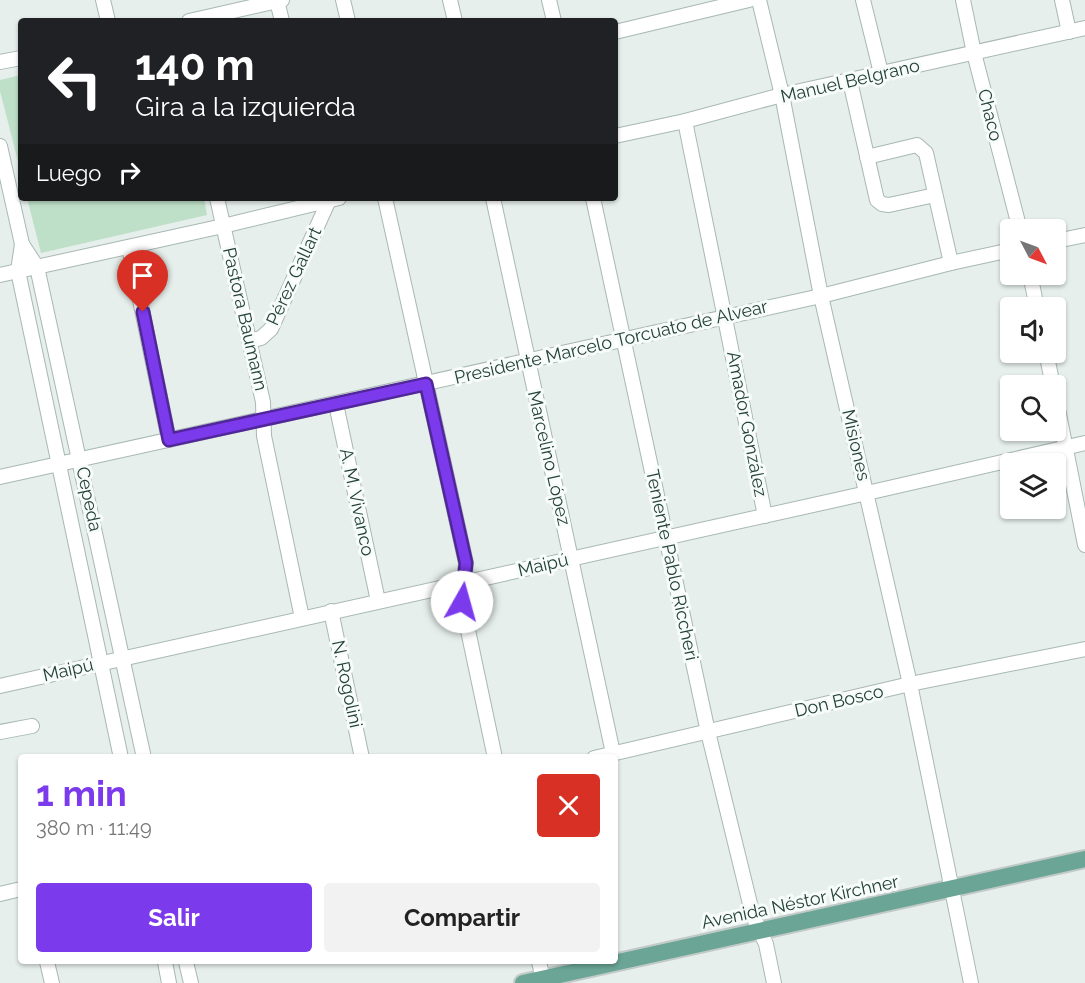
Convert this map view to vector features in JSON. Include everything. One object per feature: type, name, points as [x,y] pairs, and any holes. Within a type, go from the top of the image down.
[{"type":"main road","name":"Avenida Néstor Kirchner","points":[[618,962],[1085,859]]},
{"type":"main road","name":"Avenida Néstor Kirchner","points":[[534,981],[610,964]]},
{"type":"street","points":[[103,0],[107,18]]},
{"type":"street","points":[[343,0],[347,18]]},
{"type":"street","points":[[450,0],[454,18]]},
{"type":"street","points":[[549,0],[553,18]]},
{"type":"street","points":[[618,31],[749,0]]},
{"type":"street","name":"Misiones","points":[[759,0],[782,95],[821,296],[910,684],[971,983]]},
{"type":"street","points":[[863,0],[881,73]]},
{"type":"street","name":"Chaco","points":[[963,0],[974,53],[1017,219]]},
{"type":"street","points":[[1062,0],[1069,32]]},
{"type":"street","points":[[196,18],[223,7],[280,1],[282,18]]},
{"type":"street","name":"Manuel Belgrano","points":[[618,135],[685,121],[782,95],[1085,28]]},
{"type":"street","points":[[0,62],[18,59]]},
{"type":"street","points":[[850,81],[876,200],[889,205],[935,195]]},
{"type":"street","name":"Amador González","points":[[685,121],[765,516]]},
{"type":"street","points":[[867,157],[917,145],[926,153],[951,263]]},
{"type":"street","name":"Cepeda","points":[[0,146],[22,244],[37,267],[143,754]]},
{"type":"street","name":"Pastora Baumann","points":[[218,201],[263,402],[264,435],[302,618]]},
{"type":"street","points":[[0,275],[326,201]]},
{"type":"street","name":"Pérez Gallart","points":[[249,341],[261,338],[271,330],[333,201]]},
{"type":"street","points":[[386,201],[466,563],[462,602],[494,754]]},
{"type":"street","name":"Marcelino López","points":[[494,201],[613,753]]},
{"type":"street","name":"Teniente Pablo Riccheri","points":[[594,201],[708,732],[753,916],[765,944],[774,983]]},
{"type":"street","points":[[1066,239],[1085,235]]},
{"type":"street","name":"Cepeda","points":[[22,244],[18,271],[120,754]]},
{"type":"street","points":[[129,247],[169,440]]},
{"type":"street","name":"Presidente Marcelo Torcuato de Alvear","points":[[0,477],[821,296],[1000,252]]},
{"type":"street","name":"A. M. Vivanco","points":[[336,404],[378,601]]},
{"type":"street","points":[[1065,441],[1085,544]]},
{"type":"street","name":"Maipú","points":[[0,686],[1085,443]]},
{"type":"street","name":"N. Rogolini","points":[[331,611],[361,754]]},
{"type":"street","name":"Don Bosco","points":[[609,754],[910,684],[1085,649]]},
{"type":"street","points":[[0,732],[32,726]]},
{"type":"street","points":[[0,894],[18,890]]},
{"type":"street","points":[[47,964],[52,983]]},
{"type":"street","points":[[165,964],[170,983]]},
{"type":"street","points":[[186,964],[191,983]]},
{"type":"street","points":[[534,981],[538,964]]},
{"type":"green space","points":[[18,76],[18,161],[0,91],[0,80]]},
{"type":"green space","points":[[28,201],[205,201],[207,215],[41,253]]},
{"type":"route","points":[[143,312],[169,440],[426,384],[466,563],[462,602]]}]
